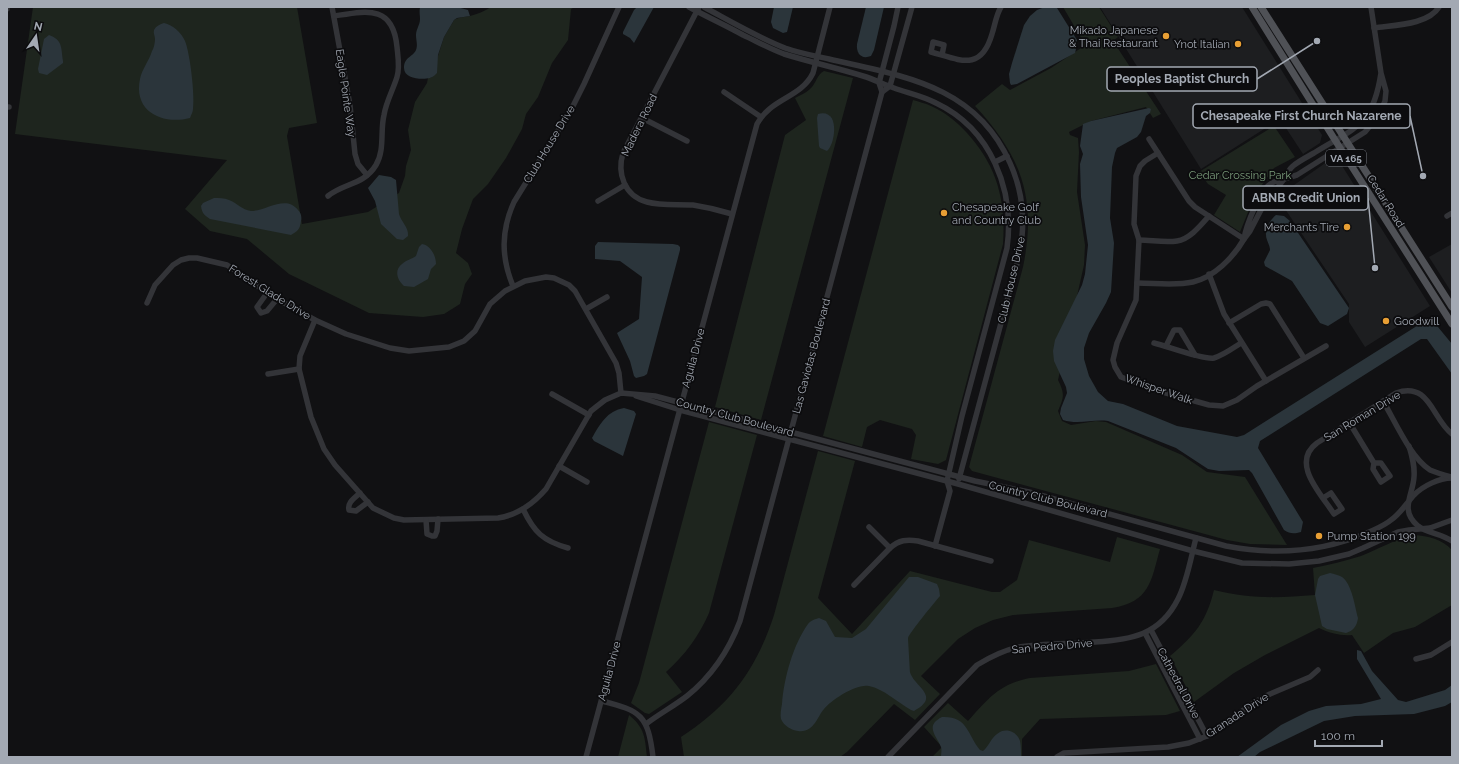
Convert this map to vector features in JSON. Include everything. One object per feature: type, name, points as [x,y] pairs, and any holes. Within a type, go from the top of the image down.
[{"type":"main road","name":"Cedar Road","points":[[1252,7],[1452,324]]},
{"type":"main road","name":"Cedar Road","points":[[1261,7],[1452,307]]},
{"type":"street","name":"Eagle Pointe Way","points":[[332,7],[350,105],[354,154],[358,164],[367,175]]},
{"type":"street","name":"Club House Drive","points":[[513,286],[505,262],[503,250],[505,226],[509,214],[514,202],[572,108],[619,7]]},
{"type":"street","name":"Club House Drive","points":[[689,7],[698,9],[776,51],[864,76],[879,83],[922,96],[946,108],[963,121],[976,134],[995,162],[1004,185],[1008,204],[1008,246],[962,416],[947,481]]},
{"type":"street","name":"Club House Drive","points":[[704,7],[785,48],[894,74],[937,88],[954,97],[983,122],[1007,156],[1020,195],[1023,218],[1022,241],[958,484]]},
{"type":"street","points":[[724,92],[760,117],[768,109],[808,83],[813,73],[830,7]]},
{"type":"street","points":[[898,7],[879,83],[882,92],[890,86],[912,7]]},
{"type":"street","points":[[942,55],[962,61],[968,61],[982,54],[989,45],[998,12],[1001,7]]},
{"type":"street","points":[[1244,239],[1250,218],[1260,197],[1271,183],[1297,175],[1339,147],[1365,132],[1379,115],[1385,96],[1371,7]]},
{"type":"street","points":[[1374,28],[1422,20],[1434,13],[1439,7]]},
{"type":"street","name":"Madera Road","points":[[625,185],[621,175],[622,157],[698,9]]},
{"type":"street","points":[[328,196],[360,181],[376,166],[381,152],[384,115],[397,77],[398,63],[396,38],[388,21],[374,13],[364,11],[334,16]]},
{"type":"street","points":[[1137,283],[1193,282],[1221,267],[1233,256],[1250,232],[1262,208],[1292,166],[1362,123],[1369,113],[1376,97],[1381,73]]},
{"type":"street","name":"Las Gaviotas Boulevard","points":[[646,724],[678,703],[696,688],[722,658],[731,642],[744,606],[882,92]]},
{"type":"street","name":"Aguila Drive","points":[[586,757],[732,214],[760,117]]},
{"type":"street","points":[[642,118],[687,141]]},
{"type":"street","points":[[1149,139],[1189,201],[1244,239]]},
{"type":"street","name":"Whisper Walk","points":[[1158,153],[1140,166],[1136,176],[1134,224],[1139,240],[1135,304],[1119,335],[1113,360],[1114,367],[1121,377],[1159,391],[1216,406],[1231,404],[1266,381],[1326,346]]},
{"type":"street","points":[[995,162],[1007,156]]},
{"type":"street","points":[[598,201],[625,185],[631,194],[645,201],[695,205],[732,214]]},
{"type":"street","points":[[1139,240],[1177,241],[1190,235],[1209,216]]},
{"type":"street","name":"Forest Glade Drive","points":[[147,303],[154,286],[173,265],[181,260],[197,258],[227,265],[267,293],[315,320],[346,334],[402,351],[449,347],[464,341],[475,331],[490,304],[497,296],[513,286],[537,278],[554,278],[569,285],[575,291],[586,309],[616,363],[621,393]]},
{"type":"street","points":[[1209,274],[1220,306],[1229,323],[1266,381]]},
{"type":"street","points":[[267,293],[257,307],[261,313],[267,312],[277,299]]},
{"type":"street","points":[[586,309],[607,297]]},
{"type":"street","points":[[1229,323],[1261,304],[1270,304],[1304,358]]},
{"type":"street","points":[[315,320],[300,356],[299,369],[311,417],[324,449],[335,465],[373,508],[394,518],[404,520],[498,518],[507,517],[523,509],[538,498],[546,489],[589,415],[605,400],[621,393]]},
{"type":"street","points":[[1166,346],[1174,330],[1180,330],[1195,355]]},
{"type":"street","points":[[1154,342],[1208,358],[1216,357],[1241,343]]},
{"type":"street","points":[[268,374],[299,369]]},
{"type":"street","name":"San Roman Drive","points":[[1323,498],[1306,470],[1306,457],[1313,445],[1400,391],[1407,390],[1418,392],[1428,401],[1446,428],[1452,434]]},
{"type":"street","name":"Country Club Boulevard","points":[[621,393],[650,395],[948,474],[996,486],[1029,492],[1226,546],[1256,551],[1269,552],[1316,548],[1346,541],[1391,520],[1416,493],[1431,484],[1439,480],[1452,478]]},
{"type":"street","points":[[552,394],[589,415]]},
{"type":"street","name":"Country Club Boulevard","points":[[630,394],[680,410],[947,481],[1193,551],[1242,563],[1289,564],[1319,561],[1363,548],[1398,532],[1425,529],[1444,524],[1452,520]]},
{"type":"street","points":[[1383,401],[1409,446],[1418,458],[1429,469],[1452,478]]},
{"type":"street","points":[[1349,422],[1374,463]]},
{"type":"street","points":[[1409,446],[1414,464],[1415,475],[1407,503],[1409,511],[1415,523],[1420,527],[1446,537],[1452,541]]},
{"type":"street","points":[[559,466],[587,482]]},
{"type":"street","points":[[935,546],[950,491],[947,481]]},
{"type":"street","points":[[950,491],[958,484]]},
{"type":"street","points":[[360,493],[350,502],[348,507],[349,510],[356,511],[368,502]]},
{"type":"street","points":[[523,509],[534,528],[542,536],[554,544],[568,548]]},
{"type":"street","points":[[426,520],[427,534],[435,536],[438,531],[438,519]]},
{"type":"street","points":[[869,527],[890,548]]},
{"type":"street","name":"San Pedro Drive","points":[[888,757],[977,665],[992,656],[1003,651],[1020,647],[1119,641],[1148,632],[1166,618],[1179,598],[1196,538]]},
{"type":"street","points":[[854,585],[890,548],[895,544],[906,540],[991,561]]},
{"type":"street","name":"Cathedral Drive","points":[[1148,632],[1207,736]]},
{"type":"street","name":"Cathedral Drive","points":[[1148,632],[1200,738]]},
{"type":"street","points":[[1416,659],[1431,655],[1452,642]]},
{"type":"street","name":"Granada Drive","points":[[1057,757],[1064,753],[1168,747],[1207,736],[1255,702],[1285,687],[1310,677],[1318,670]]},
{"type":"street","points":[[602,701],[629,709],[639,716],[646,724],[650,734],[653,757]]},
{"type":"shaded area","points":[[420,7],[457,7],[468,10],[470,16],[457,18],[454,20],[444,37],[438,55],[437,73],[427,79],[410,77],[405,72],[404,68],[405,62],[417,48],[416,33],[420,21]]},
{"type":"shaded area","points":[[637,7],[654,7],[634,43],[630,38],[623,34],[623,32]]},
{"type":"shaded area","points":[[774,7],[793,7],[787,32],[783,33],[773,28],[771,22]]},
{"type":"shaded area","points":[[866,7],[884,7],[874,50],[871,56],[864,57],[858,53],[857,44]]},
{"type":"shaded area","points":[[1045,7],[1057,8],[1077,40],[1075,53],[1017,84],[1011,85],[1009,74],[1024,25],[1030,16],[1037,10]]},
{"type":"shaded area","points":[[1100,7],[1242,7],[1322,135],[1320,143],[1303,154],[1280,119],[1201,169]]},
{"type":"shaded area","points":[[164,23],[171,25],[179,32],[187,47],[193,84],[193,110],[190,118],[170,120],[160,117],[152,114],[141,100],[139,90],[140,79],[154,47],[154,30],[158,25]]},
{"type":"shaded area","points":[[49,35],[57,39],[59,42],[63,63],[47,75],[39,73],[38,69],[44,39]]},
{"type":"shaded area","points":[[1149,108],[1151,109],[1150,113],[1146,116],[1141,132],[1137,137],[1117,148],[1115,153],[1112,167],[1110,218],[1114,243],[1111,292],[1089,333],[1084,348],[1084,359],[1089,376],[1098,392],[1108,401],[1123,404],[1177,426],[1237,437],[1244,435],[1420,324],[1433,321],[1452,344],[1452,374],[1427,339],[1421,339],[1260,441],[1258,448],[1303,522],[1301,532],[1292,533],[1284,530],[1249,470],[1219,471],[1208,469],[1176,448],[1108,421],[1069,421],[1063,420],[1060,414],[1067,393],[1066,387],[1054,361],[1053,351],[1055,340],[1082,285],[1085,274],[1088,245],[1081,197],[1080,164],[1083,154],[1080,146],[1083,124]]},
{"type":"shaded area","points":[[818,114],[830,116],[833,121],[834,135],[827,151],[819,146]]},
{"type":"shaded area","points":[[1331,159],[1339,161],[1430,306],[1365,347],[1349,322],[1349,304],[1277,197]]},
{"type":"shaded area","points":[[379,175],[391,177],[396,180],[399,214],[408,233],[408,236],[403,240],[397,239],[381,224],[375,201],[368,188]]},
{"type":"shaded area","points":[[214,198],[227,199],[251,211],[276,204],[288,203],[293,205],[300,212],[300,226],[297,231],[291,235],[210,219],[204,214],[201,206],[203,203]]},
{"type":"shaded area","points":[[1276,215],[1284,216],[1290,221],[1349,308],[1347,314],[1328,326],[1320,323],[1292,281],[1265,266],[1264,262],[1270,250],[1266,237],[1266,229],[1270,221]]},
{"type":"shaded area","points":[[598,242],[673,244],[680,247],[647,374],[644,376],[636,378],[634,376],[630,361],[617,333],[639,319],[642,277],[620,261],[595,259],[595,246]]},
{"type":"shaded area","points":[[422,244],[428,246],[432,251],[436,264],[431,269],[428,279],[414,287],[404,286],[398,278],[398,269],[404,263],[416,256],[419,247]]},
{"type":"shaded area","points":[[1452,244],[1452,293],[1429,257]]},
{"type":"shaded area","points":[[624,408],[634,411],[636,414],[623,456],[594,441],[592,438],[601,423],[609,415]]},
{"type":"shaded area","points":[[1330,573],[1341,576],[1351,590],[1358,618],[1356,626],[1346,633],[1327,629],[1322,626],[1315,595],[1320,576]]},
{"type":"shaded area","points":[[909,577],[918,577],[937,584],[940,596],[917,624],[908,638],[910,672],[926,696],[926,701],[922,706],[914,711],[911,710],[880,690],[869,686],[864,686],[851,690],[832,701],[827,705],[808,730],[798,731],[790,729],[786,726],[781,719],[781,714],[787,673],[798,642],[809,623],[819,618],[826,621],[835,637],[852,638],[866,629]]},
{"type":"shaded area","points":[[1357,650],[1361,651],[1372,671],[1398,700],[1406,702],[1445,690],[1452,685],[1452,702],[1445,706],[1414,714],[1355,716],[1324,721],[1260,752],[1254,757],[1237,757],[1281,725],[1309,711],[1326,706],[1361,704],[1381,699],[1357,659]]},
{"type":"shaded area","points":[[942,717],[951,717],[962,723],[980,750],[983,751],[993,738],[1000,732],[1010,731],[1014,733],[1020,741],[1021,757],[941,757],[941,747],[933,728],[937,720]]},
{"type":"green space","points":[[33,7],[297,7],[317,123],[289,128],[287,136],[302,224],[368,212],[399,193],[405,176],[406,166],[411,150],[408,130],[415,102],[427,83],[428,78],[431,78],[444,37],[454,20],[476,14],[491,7],[575,7],[571,9],[568,40],[552,63],[538,97],[526,114],[522,129],[506,158],[488,184],[473,199],[462,229],[456,253],[468,263],[472,274],[465,284],[460,304],[444,314],[423,317],[369,313],[289,274],[247,239],[210,231],[185,209],[227,160],[15,134]]},
{"type":"green space","name":"Chesapeake Golf and Country Club","points":[[1063,7],[1099,7],[1118,37],[1113,41],[1161,114],[1153,118],[1146,107],[1091,121],[1069,132],[1070,135],[1078,138],[1079,152],[1077,192],[1085,245],[1084,265],[1058,380],[1063,392],[1058,411],[1062,421],[1071,425],[1096,421],[1106,422],[1182,455],[1207,472],[1245,477],[1287,545],[1250,544],[1227,540],[972,471],[969,467],[1023,267],[1027,243],[1028,220],[1022,180],[1015,161],[991,125],[975,106],[1002,84],[1010,90],[1051,68],[1081,48],[1083,41]]},
{"type":"green space","points":[[824,71],[853,78],[761,420],[715,407],[785,135],[806,120],[795,98],[810,89],[820,74]]},
{"type":"green space","name":"Chesapeake Golf and Country Club","points":[[913,100],[929,105],[946,114],[963,129],[977,145],[986,158],[997,184],[1003,213],[1003,244],[946,460],[938,464],[911,459],[916,435],[912,429],[880,420],[867,427],[862,447],[823,436]]},
{"type":"green space","name":"Cedar Crossing Park","points":[[1274,126],[1295,157],[1274,168],[1259,189],[1240,232],[1214,215],[1226,195],[1208,184],[1199,172]]},
{"type":"green space","points":[[709,422],[757,435],[709,613],[701,630],[691,645],[666,672],[682,692],[649,714],[645,713],[631,703],[639,683]]},
{"type":"green space","points":[[818,451],[855,461],[818,598],[852,634],[910,571],[992,592],[1000,592],[1017,580],[1029,540],[1110,562],[1117,537],[1160,549],[1151,580],[1142,595],[1125,605],[1112,608],[1013,615],[993,620],[975,628],[958,639],[921,676],[940,694],[915,720],[894,704],[847,752],[840,757],[684,757],[681,737],[714,712],[739,685],[759,653],[767,635],[774,615]]},
{"type":"green space","points":[[1414,535],[1434,539],[1444,543],[1452,550],[1452,605],[1415,627],[1393,633],[1364,653],[1352,635],[1335,634],[1319,628],[1265,655],[1234,673],[1194,702],[1170,656],[1193,634],[1198,627],[1207,611],[1214,590],[1240,595],[1264,597],[1315,595],[1313,568],[1361,556]]},
{"type":"green space","points":[[1156,664],[1180,711],[1166,715],[1040,719],[1022,739],[1022,757],[932,757],[942,747],[924,727],[948,703],[968,721],[988,699],[1002,688],[1019,681],[1030,678],[1129,671]]},
{"type":"green space","points":[[629,715],[641,729],[646,744],[647,757],[618,757]]},
{"type":"place","name":"Mikado Japanese & Thai Restaurant","points":[[1166,36]]},
{"type":"place","name":"Peoples Baptist Church","points":[[1317,41]]},
{"type":"place","name":"Ynot Italian","points":[[1238,44]]},
{"type":"place","name":"Chesapeake First Church Nazarene","points":[[1423,176]]},
{"type":"place","name":"Chesapeake Golf and Country Club","points":[[944,213]]},
{"type":"place","name":"Merchants Tire","points":[[1347,227]]},
{"type":"place","name":"ABNB Credit Union","points":[[1375,268]]},
{"type":"place","name":"Goodwill","points":[[1386,321]]},
{"type":"place","name":"Pump Station 199","points":[[1319,536]]}]
